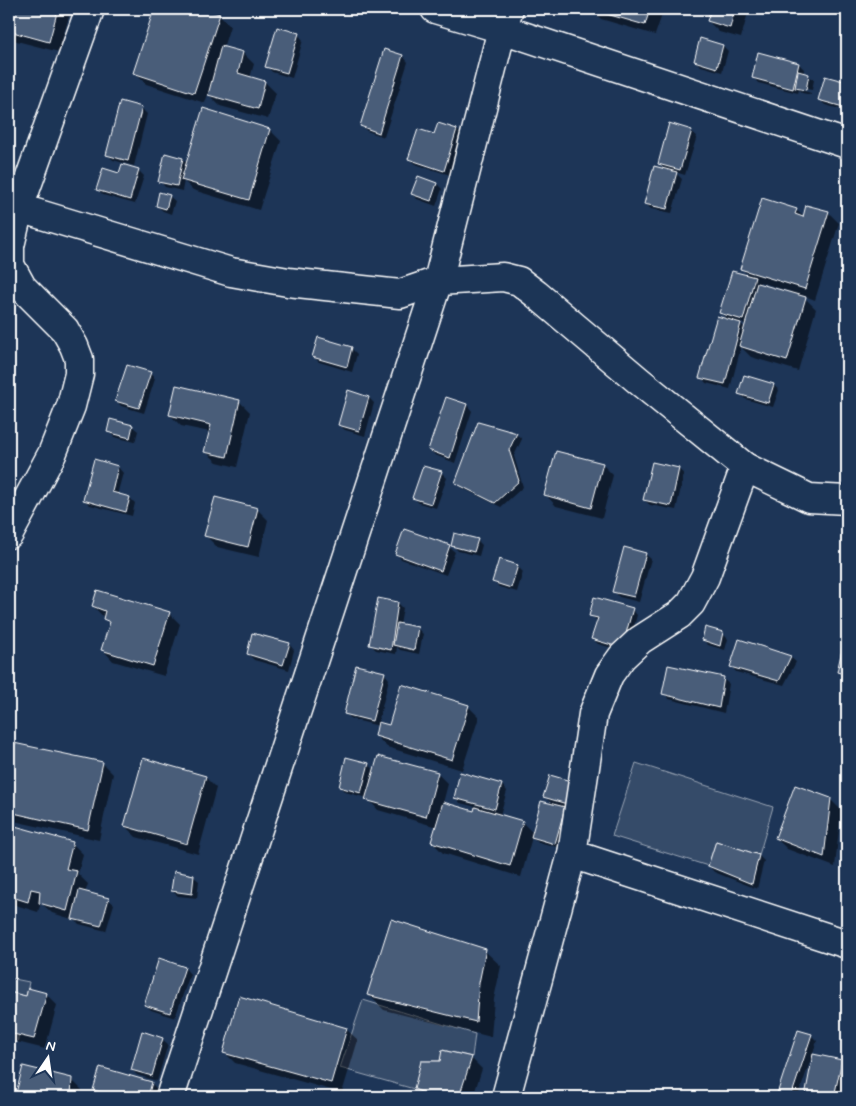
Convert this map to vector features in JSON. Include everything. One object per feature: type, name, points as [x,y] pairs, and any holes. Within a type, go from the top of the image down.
[{"type":"street","points":[[9,534],[52,454],[71,406],[79,374],[79,359],[65,330],[22,287],[10,265],[14,207],[90,9]]},
{"type":"street","points":[[435,9],[506,19],[847,144]]},
{"type":"street","points":[[170,1097],[438,281],[506,19]]},
{"type":"street","points":[[14,207],[240,274],[288,282],[400,294],[438,281],[503,277],[519,282],[745,467],[810,498],[847,500]]},
{"type":"street","points":[[506,1097],[572,854],[593,714],[608,675],[622,657],[640,640],[679,614],[692,602],[705,577],[745,467]]},
{"type":"street","points":[[572,854],[847,944]]},
{"type":"shaded area","points":[[636,763],[773,807],[759,855],[716,841],[708,866],[612,836]]},
{"type":"shaded area","points":[[9,978],[29,982],[17,1043],[9,1041]]},
{"type":"shaded area","points":[[363,1000],[475,1034],[472,1057],[443,1050],[440,1061],[422,1061],[414,1089],[340,1068]]},
{"type":"building","points":[[9,9],[58,9],[49,42],[9,31]]},
{"type":"building","points":[[154,9],[204,9],[220,14],[194,93],[133,73]]},
{"type":"building","points":[[589,9],[650,9],[645,25]]},
{"type":"building","points":[[711,9],[735,9],[730,28],[707,21]]},
{"type":"building","points":[[277,27],[299,33],[287,73],[265,67]]},
{"type":"building","points":[[700,38],[723,45],[717,68],[694,61]]},
{"type":"building","points":[[221,46],[243,52],[238,73],[265,81],[258,109],[208,95]]},
{"type":"building","points":[[384,49],[403,55],[379,133],[360,126]]},
{"type":"building","points":[[758,52],[799,63],[793,89],[752,78]]},
{"type":"building","points":[[798,71],[809,74],[806,90],[795,88]]},
{"type":"building","points":[[825,76],[847,82],[847,108],[818,100]]},
{"type":"building","points":[[120,101],[142,107],[128,161],[106,155]]},
{"type":"building","points":[[203,108],[270,129],[249,200],[181,180]]},
{"type":"building","points":[[438,123],[457,129],[444,171],[408,159],[418,129],[434,134]]},
{"type":"building","points":[[669,123],[692,130],[680,170],[658,164]]},
{"type":"building","points":[[165,153],[183,158],[177,186],[158,182]]},
{"type":"building","points":[[122,164],[139,169],[130,200],[96,190],[103,168],[119,173]]},
{"type":"building","points":[[654,166],[677,172],[667,209],[644,204]]},
{"type":"building","points":[[418,176],[437,183],[431,201],[411,194]]},
{"type":"building","points":[[159,192],[170,195],[166,209],[156,206]]},
{"type":"building","points":[[762,198],[797,209],[795,214],[803,217],[806,205],[829,211],[805,289],[740,269]]},
{"type":"building","points":[[732,271],[755,277],[743,320],[719,313]]},
{"type":"building","points":[[757,283],[806,297],[787,361],[739,346]]},
{"type":"building","points":[[717,316],[741,323],[725,384],[699,378]]},
{"type":"building","points":[[318,337],[352,347],[347,367],[312,357]]},
{"type":"building","points":[[127,365],[151,372],[139,408],[115,401]]},
{"type":"building","points":[[744,375],[774,384],[768,403],[738,394]]},
{"type":"building","points":[[176,385],[240,400],[227,457],[204,452],[211,425],[169,415]]},
{"type":"building","points":[[348,390],[369,397],[359,431],[338,425]]},
{"type":"building","points":[[446,397],[467,404],[450,458],[428,450]]},
{"type":"building","points":[[110,419],[133,425],[130,438],[107,432]]},
{"type":"building","points":[[478,422],[517,433],[509,450],[519,481],[495,503],[455,483]]},
{"type":"building","points":[[556,451],[603,463],[591,508],[544,495]]},
{"type":"building","points":[[94,459],[118,466],[112,492],[130,497],[126,512],[83,500]]},
{"type":"building","points":[[652,462],[679,468],[671,506],[643,500]]},
{"type":"building","points":[[423,466],[442,471],[431,504],[412,498]]},
{"type":"building","points":[[215,497],[258,508],[248,547],[204,536]]},
{"type":"building","points":[[404,529],[450,545],[441,571],[395,554]]},
{"type":"building","points":[[454,533],[478,539],[474,552],[451,546]]},
{"type":"building","points":[[624,547],[646,553],[634,597],[612,592]]},
{"type":"building","points":[[499,559],[518,565],[511,588],[492,582]]},
{"type":"building","points":[[97,590],[170,612],[153,666],[101,650],[110,622],[103,619],[105,611],[92,606]]},
{"type":"building","points":[[594,597],[633,608],[622,648],[591,639],[598,618],[589,616]]},
{"type":"building","points":[[378,598],[398,602],[391,650],[369,645]]},
{"type":"building","points":[[397,623],[418,627],[414,650],[393,645]]},
{"type":"building","points":[[705,627],[723,632],[720,646],[702,640]]},
{"type":"building","points":[[847,627],[847,675],[837,672]]},
{"type":"building","points":[[252,633],[290,643],[283,665],[247,654]]},
{"type":"building","points":[[739,639],[791,656],[779,681],[730,667]]},
{"type":"building","points":[[356,665],[385,672],[372,721],[344,714]]},
{"type":"building","points":[[668,665],[724,677],[719,708],[662,694]]},
{"type":"building","points":[[401,684],[469,705],[452,760],[375,736],[378,722],[389,725]]},
{"type":"building","points":[[9,742],[103,762],[88,830],[9,812]]},
{"type":"building","points":[[378,756],[438,772],[426,817],[365,800]]},
{"type":"building","points":[[346,757],[369,763],[361,793],[339,787]]},
{"type":"building","points":[[143,758],[206,776],[187,844],[124,826]]},
{"type":"building","points":[[460,772],[502,784],[495,809],[454,798]]},
{"type":"building","points":[[550,775],[574,782],[567,804],[543,797]]},
{"type":"building","points":[[795,785],[831,798],[824,857],[775,838]]},
{"type":"building","points":[[541,801],[565,807],[555,844],[531,837]]},
{"type":"building","points":[[443,802],[474,811],[475,807],[523,821],[510,866],[431,842]]},
{"type":"building","points":[[847,824],[847,847],[842,846]]},
{"type":"building","points":[[15,826],[73,842],[66,869],[77,871],[67,911],[39,903],[40,891],[31,889],[28,902],[9,896],[9,849]]},
{"type":"building","points":[[716,841],[759,855],[752,884],[708,866]]},
{"type":"building","points":[[174,871],[194,875],[192,894],[171,891]]},
{"type":"building","points":[[79,890],[109,898],[101,926],[72,919]]},
{"type":"building","points":[[391,919],[486,949],[479,983],[476,1022],[367,995]]},
{"type":"building","points":[[159,958],[185,967],[170,1013],[144,1005]]},
{"type":"building","points":[[28,988],[47,993],[34,1039],[9,1033],[9,992],[26,996]]},
{"type":"building","points":[[239,996],[347,1028],[331,1083],[223,1053]]},
{"type":"building","points":[[798,1030],[812,1034],[791,1097],[786,1097],[777,1094]]},
{"type":"building","points":[[142,1031],[163,1038],[152,1076],[131,1070]]},
{"type":"building","points":[[442,1050],[472,1057],[459,1097],[433,1097],[414,1089],[421,1061],[440,1061]]},
{"type":"building","points":[[813,1054],[842,1060],[834,1097],[805,1096]]},
{"type":"building","points":[[23,1066],[72,1078],[71,1097],[15,1097]]},
{"type":"building","points":[[100,1067],[152,1082],[148,1097],[118,1097],[93,1090]]}]
